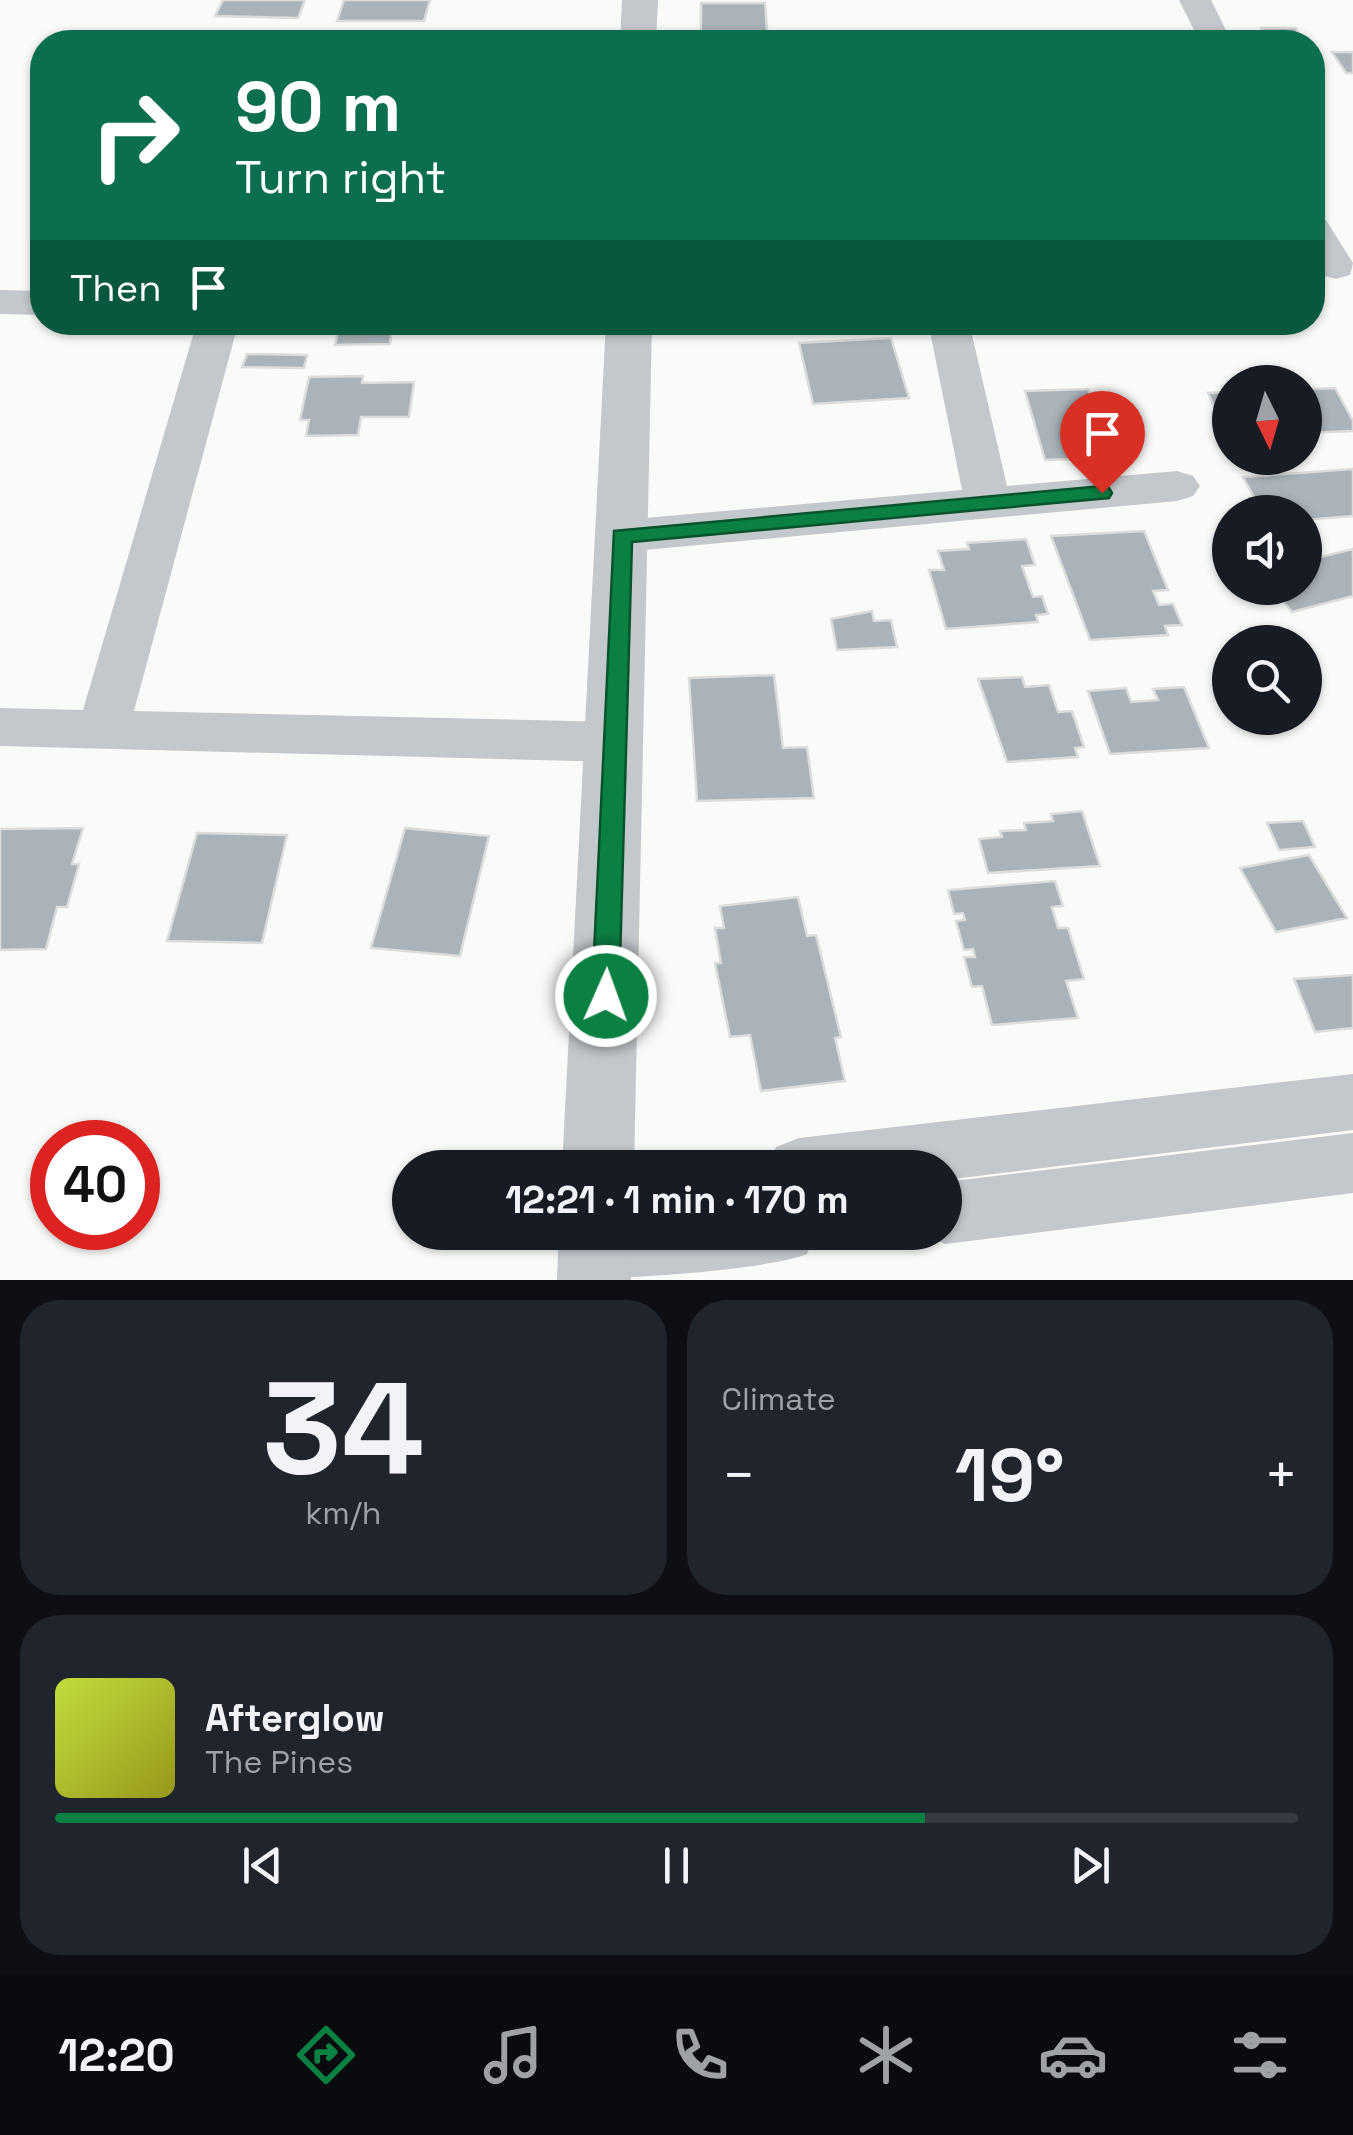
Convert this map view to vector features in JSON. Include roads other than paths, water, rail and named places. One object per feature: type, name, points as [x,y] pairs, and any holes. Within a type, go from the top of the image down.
[{"type":"street","points":[[639,30],[640,0]]},
{"type":"street","points":[[1195,0],[1210,30]]},
{"type":"street","points":[[1325,249],[1336,267]]},
{"type":"street","points":[[0,302],[30,303]]},
{"type":"street","points":[[103,730],[214,335]]},
{"type":"street","points":[[599,1150],[629,335]]},
{"type":"street","points":[[951,335],[988,505]]},
{"type":"street","points":[[622,536],[1177,486]]},
{"type":"street","points":[[0,727],[614,742]]},
{"type":"street","points":[[950,1150],[1353,1102]]},
{"type":"street","points":[[962,1211],[1353,1164]]},
{"type":"street","points":[[595,1256],[642,1250]]}]
